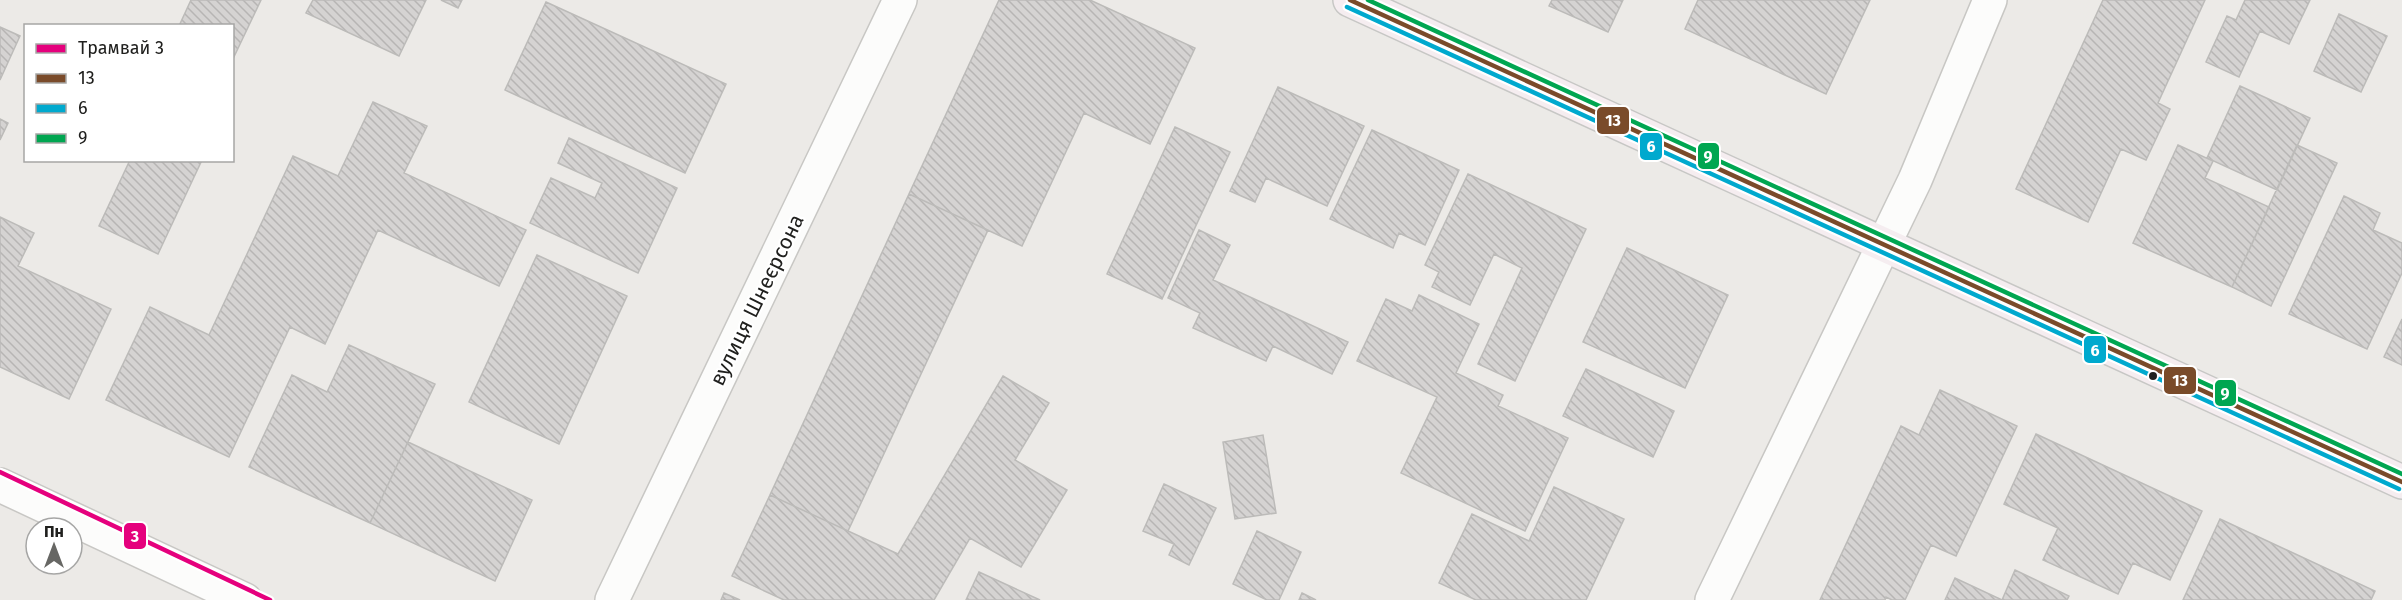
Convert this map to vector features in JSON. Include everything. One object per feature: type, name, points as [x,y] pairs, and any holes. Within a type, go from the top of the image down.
[{"type":"main road","points":[[1350,0],[2402,482]]},
{"type":"street","name":"вулиця Шнеєрсона","points":[[612,600],[900,0]]},
{"type":"street","points":[[1712,600],[1915,180],[1990,0]]},
{"type":"street","points":[[0,485],[244,600]]},
{"type":"building","points":[[191,0],[261,0],[234,57],[234,24],[180,24]]},
{"type":"building","points":[[313,0],[426,0],[399,56],[306,13]]},
{"type":"building","points":[[441,0],[462,0],[458,8]]},
{"type":"building","points":[[999,0],[1090,0],[1195,48],[1150,144],[1084,113],[1022,246],[909,194]]},
{"type":"building","points":[[1552,0],[1623,0],[1608,32],[1549,6]]},
{"type":"building","points":[[1698,0],[1870,0],[1826,94],[1685,29]]},
{"type":"building","points":[[2103,0],[2205,0],[2158,103],[2170,109],[2146,160],[2121,149],[2088,222],[2016,189]]},
{"type":"building","points":[[2245,0],[2310,0],[2289,44],[2260,31],[2239,77],[2206,62],[2227,16],[2236,20]]},
{"type":"building","points":[[546,2],[726,84],[685,173],[505,90]]},
{"type":"building","points":[[2339,14],[2387,36],[2361,92],[2314,71]]},
{"type":"building","points":[[0,27],[20,36],[0,80]]},
{"type":"building","points":[[2240,86],[2310,118],[2277,190],[2207,158]]},
{"type":"building","points":[[1278,87],[1364,126],[1327,206],[1266,178],[1255,202],[1230,191]]},
{"type":"building","points":[[373,102],[427,126],[404,173],[526,230],[499,286],[378,230],[325,344],[290,327],[229,457],[106,400],[150,307],[209,335],[293,156],[338,176]]},
{"type":"building","points":[[0,119],[8,123],[0,140]]},
{"type":"building","points":[[1175,127],[1230,152],[1162,299],[1107,274]]},
{"type":"building","points":[[1372,130],[1459,170],[1425,245],[1399,233],[1393,248],[1330,219]]},
{"type":"building","points":[[569,138],[677,188],[638,273],[530,223],[551,178],[595,198],[602,183],[558,163]]},
{"type":"building","points":[[2178,145],[2213,161],[2205,178],[2269,207],[2232,287],[2133,243]]},
{"type":"building","points":[[2297,145],[2337,163],[2271,306],[2232,287]]},
{"type":"building","points":[[129,162],[201,162],[158,254],[99,226]]},
{"type":"building","points":[[1468,174],[1586,229],[1515,381],[1478,364],[1522,268],[1494,254],[1470,305],[1432,287],[1439,272],[1425,265]]},
{"type":"building","points":[[909,194],[988,230],[848,531],[770,495]]},
{"type":"building","points":[[2344,196],[2380,213],[2373,230],[2402,243],[2402,273],[2367,349],[2289,314]]},
{"type":"building","points":[[0,217],[34,233],[18,266],[111,309],[69,399],[0,367]]},
{"type":"building","points":[[1199,230],[1230,245],[1213,280],[1348,342],[1332,374],[1273,346],[1266,361],[1193,328],[1200,313],[1168,298]]},
{"type":"building","points":[[1627,248],[1728,295],[1685,388],[1583,342]]},
{"type":"building","points":[[537,255],[627,296],[559,444],[469,402]]},
{"type":"building","points":[[1419,295],[1479,324],[1456,373],[1503,395],[1498,406],[1568,438],[1525,531],[1401,473],[1437,397],[1357,361],[1386,299],[1412,311]]},
{"type":"building","points":[[2402,319],[2402,365],[2384,357]]},
{"type":"building","points":[[349,345],[435,384],[370,523],[249,467],[292,375],[327,392]]},
{"type":"building","points":[[1586,369],[1674,411],[1653,457],[1563,416]]},
{"type":"building","points":[[1003,376],[1049,403],[1015,460],[1067,490],[1021,567],[970,538],[934,600],[784,600],[732,576],[770,495],[898,554]]},
{"type":"building","points":[[1940,390],[2017,426],[1956,556],[1931,545],[1905,600],[1892,600],[1886,597],[1885,600],[1820,600],[1901,426],[1919,435]]},
{"type":"building","points":[[2036,434],[2202,511],[2170,580],[2133,563],[2118,594],[2043,560],[2058,528],[2004,504]]},
{"type":"building","points":[[1263,435],[1276,513],[1235,519],[1223,442]]},
{"type":"building","points":[[408,442],[532,500],[495,581],[370,523]]},
{"type":"building","points":[[1164,484],[1216,508],[1189,565],[1169,555],[1174,544],[1143,531]]},
{"type":"building","points":[[1554,487],[1624,519],[1586,600],[1476,600],[1439,583],[1472,514],[1529,541]]},
{"type":"building","points":[[2220,519],[2375,591],[2371,600],[2183,600]]},
{"type":"building","points":[[1257,531],[1301,552],[1279,600],[1267,600],[1233,584]]},
{"type":"building","points":[[2015,570],[2069,596],[2067,600],[2002,600]]},
{"type":"building","points":[[979,572],[1040,600],[966,600]]},
{"type":"building","points":[[1955,578],[2002,600],[1945,600]]},
{"type":"building","points":[[724,593],[740,600],[721,600]]},
{"type":"building","points":[[1302,593],[1316,600],[1299,600]]},
{"type":"tram line","name":"3","points":[[0,472],[270,600]]},
{"type":"transit line","name":"13","points":[[1350,0],[2402,482]]},
{"type":"transit line","name":"9","points":[[1368,0],[2402,474]]},
{"type":"transit line","name":"6","points":[[1347,7],[2399,489]]}]
